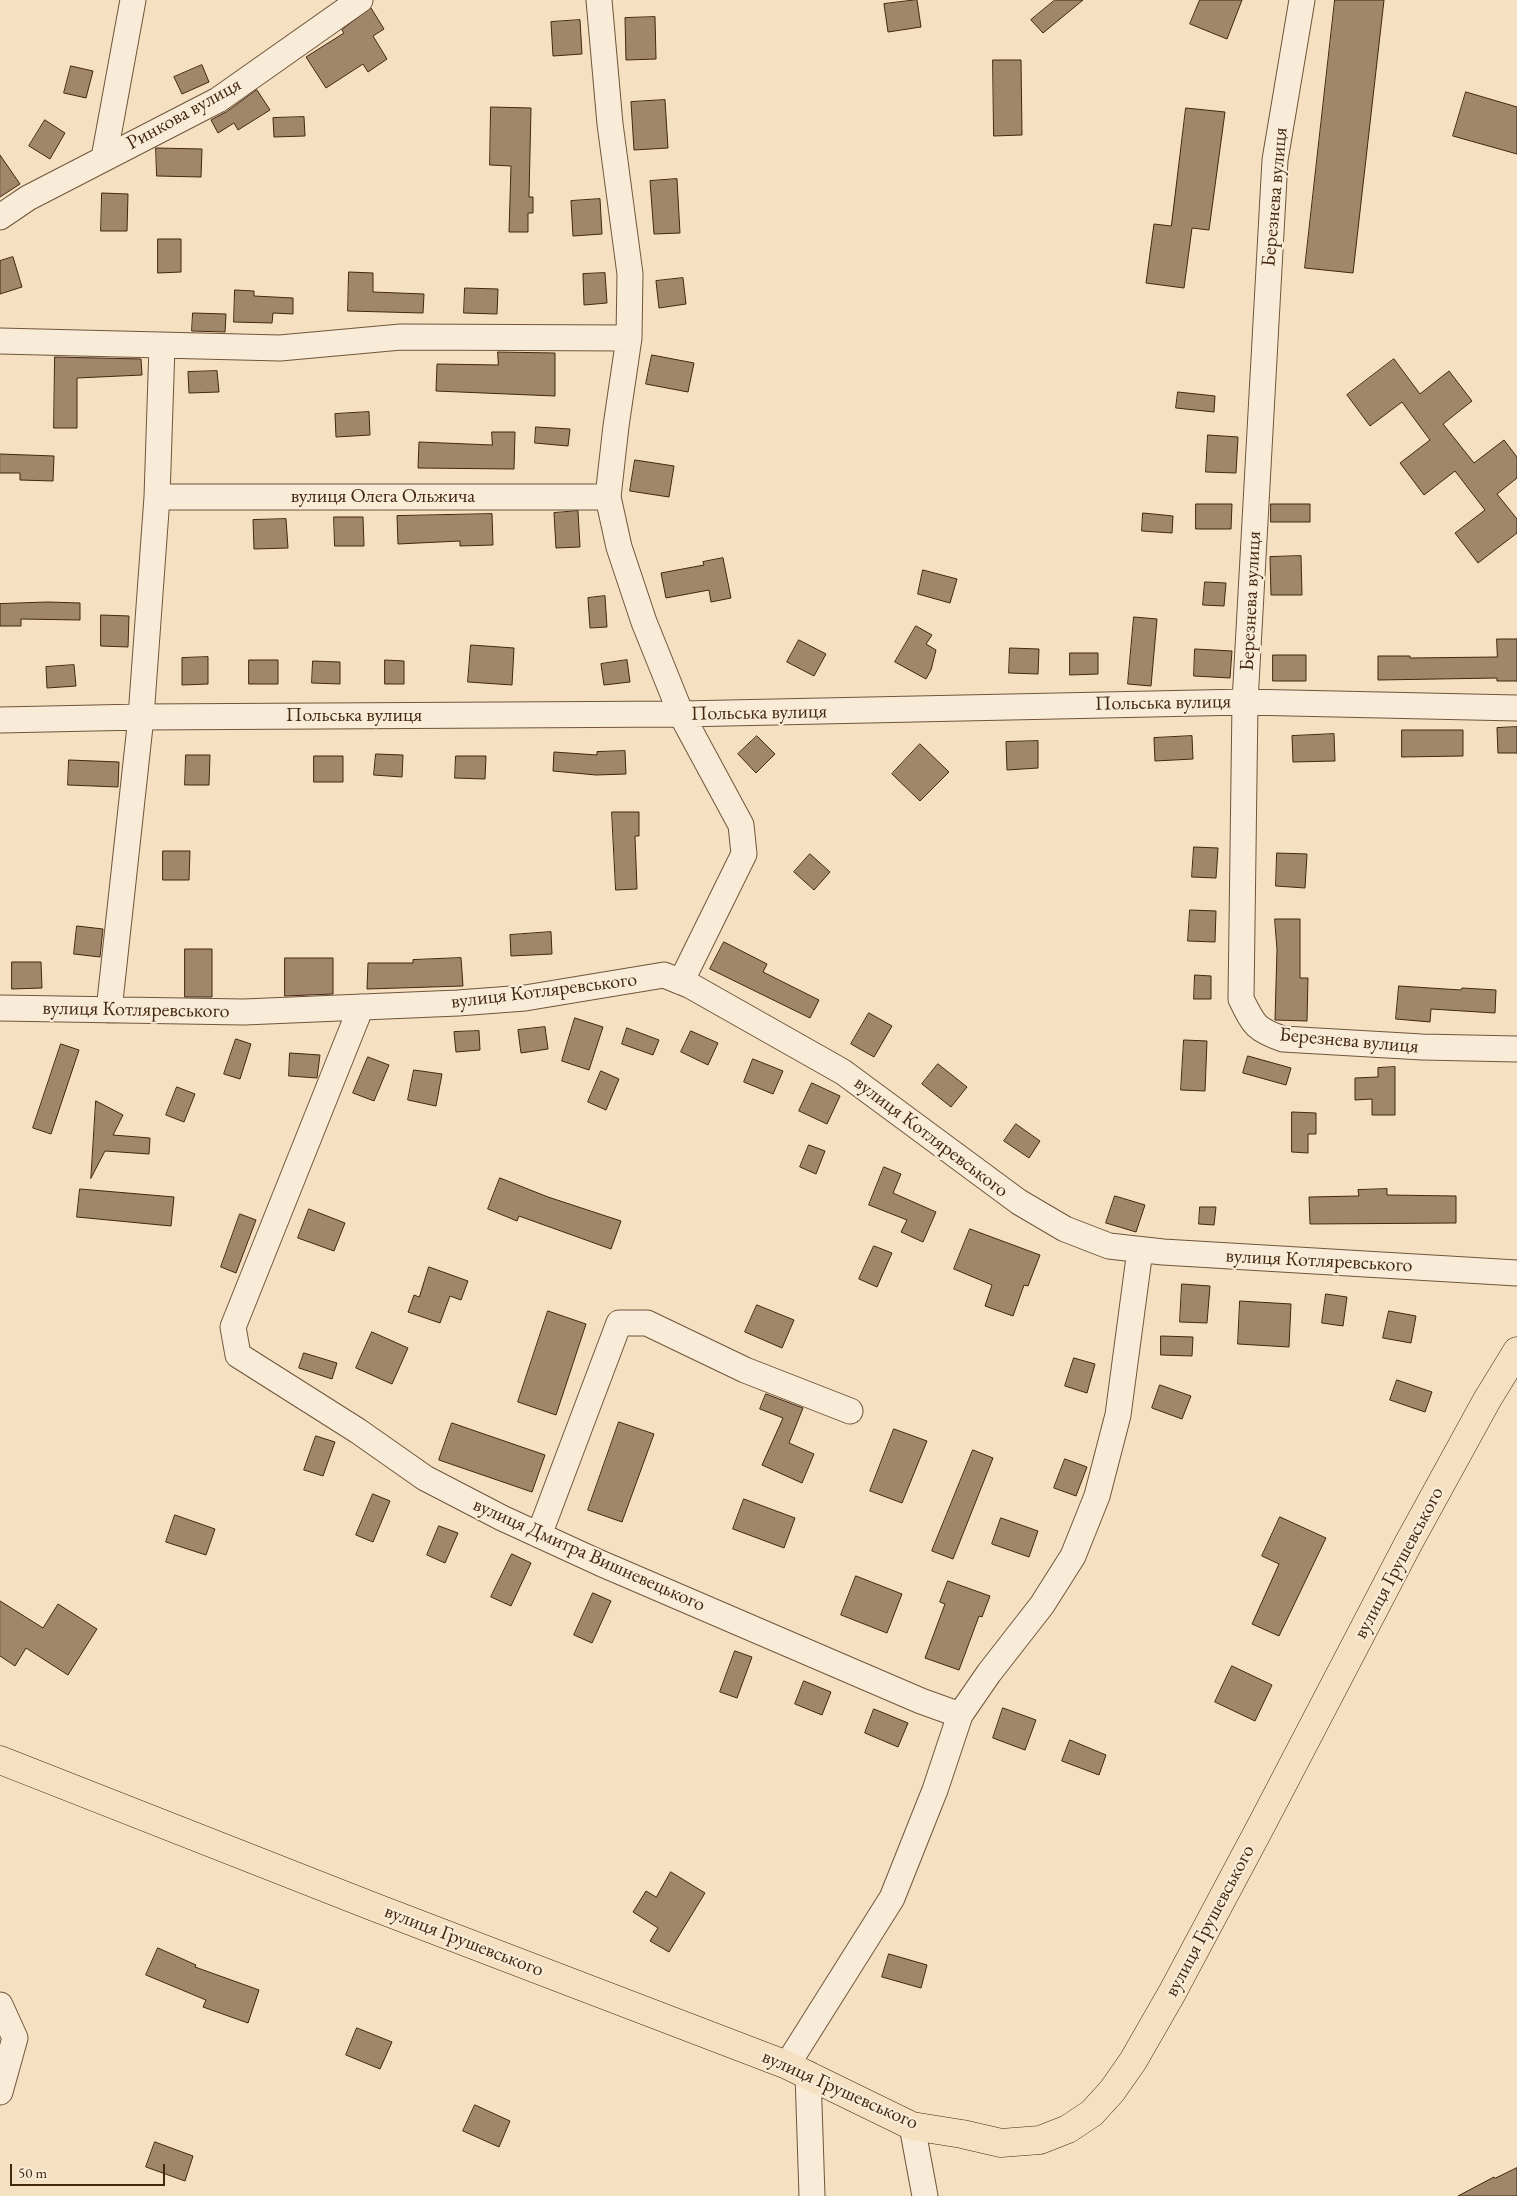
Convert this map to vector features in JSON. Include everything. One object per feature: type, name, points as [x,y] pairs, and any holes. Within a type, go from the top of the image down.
[{"type":"main road","name":"вулиця Грушевського","points":[[0,1760],[797,2070],[912,2126],[962,2134],[1001,2143],[1040,2140],[1068,2129],[1092,2113],[1112,2091],[1134,2061],[1172,1993],[1408,1544],[1486,1400],[1517,1351]]},
{"type":"street","points":[[104,158],[133,0]]},
{"type":"street","name":"Ринкова вулиця","points":[[0,217],[28,198],[218,100],[360,0]]},
{"type":"street","points":[[599,0],[610,124],[630,274],[629,338],[608,497],[619,547],[644,622],[681,714],[741,825],[744,854],[681,982]]},
{"type":"street","name":"Березнева вулиця","points":[[1302,0],[1275,160],[1245,702],[1240,999],[1252,1021],[1262,1032],[1283,1039],[1422,1048],[1517,1049]]},
{"type":"street","points":[[0,341],[280,348],[401,337],[629,338]]},
{"type":"street","points":[[109,1010],[141,716],[157,497],[162,346]]},
{"type":"street","name":"вулиця Олега Ольжича","points":[[157,497],[608,497]]},
{"type":"street","name":"Польська вулиця","points":[[0,720],[141,716],[681,714],[1245,702],[1517,708]]},
{"type":"street","name":"вулиця Котляревського","points":[[0,1008],[244,1012],[458,1003],[525,998],[664,975],[681,982],[843,1072],[1019,1202],[1065,1229],[1109,1246],[1140,1250],[1517,1272]]},
{"type":"street","name":"вулиця Дмитра Вишневецького","points":[[361,1007],[233,1327],[238,1355],[358,1431],[425,1478],[539,1535],[921,1701],[960,1715]]},
{"type":"street","points":[[812,2196],[797,2070],[892,1898],[935,1790],[960,1715],[989,1673],[1042,1605],[1068,1564],[1097,1496],[1118,1415],[1140,1250]]},
{"type":"street","points":[[539,1535],[619,1323],[647,1323],[745,1370],[850,1411]]},
{"type":"street","points":[[0,2005],[15,2038],[0,2092]]},
{"type":"street","points":[[912,2126],[925,2196]]},
{"type":"building","points":[[917,0],[921,27],[888,32],[884,4]]},
{"type":"building","points":[[1055,0],[1083,0],[1043,33],[1031,20]]},
{"type":"building","points":[[1200,0],[1242,0],[1227,39],[1190,24]]},
{"type":"building","points":[[1335,0],[1384,0],[1353,273],[1305,268]]},
{"type":"building","points":[[371,8],[384,29],[373,36],[387,59],[368,72],[363,64],[326,88],[306,57],[344,33],[342,30]]},
{"type":"building","points":[[655,17],[656,59],[626,60],[625,18]]},
{"type":"building","points":[[580,20],[582,54],[553,56],[551,22]]},
{"type":"building","points":[[993,60],[1021,60],[1022,135],[994,136]]},
{"type":"building","points":[[202,65],[209,82],[182,94],[174,77]]},
{"type":"building","points":[[71,66],[93,71],[86,98],[64,93]]},
{"type":"building","points":[[257,90],[270,110],[238,130],[234,123],[218,133],[211,120]]},
{"type":"building","points":[[1466,92],[1517,107],[1517,154],[1453,136]]},
{"type":"building","points":[[665,100],[668,148],[634,150],[631,102]]},
{"type":"building","points":[[491,107],[531,108],[529,197],[533,197],[533,213],[528,213],[528,232],[509,232],[511,166],[490,165]]},
{"type":"building","points":[[1186,108],[1225,112],[1209,230],[1192,228],[1184,288],[1146,283],[1154,224],[1171,226]]},
{"type":"building","points":[[304,117],[305,136],[274,137],[273,118]]},
{"type":"building","points":[[45,120],[65,133],[50,159],[29,146]]},
{"type":"building","points":[[156,148],[202,149],[201,177],[157,176]]},
{"type":"building","points":[[0,155],[20,184],[0,197]]},
{"type":"building","points":[[677,179],[680,233],[654,234],[650,181]]},
{"type":"building","points":[[102,193],[128,194],[127,231],[101,231]]},
{"type":"building","points":[[600,199],[602,234],[573,236],[571,201]]},
{"type":"building","points":[[158,239],[181,239],[181,272],[158,273]]},
{"type":"building","points":[[13,257],[22,287],[0,294],[0,261]]},
{"type":"building","points":[[349,272],[373,273],[373,292],[424,294],[423,313],[348,311]]},
{"type":"building","points":[[605,273],[607,303],[584,305],[583,274]]},
{"type":"building","points":[[683,278],[686,304],[659,308],[656,281]]},
{"type":"building","points":[[465,288],[498,289],[497,314],[464,313]]},
{"type":"building","points":[[235,290],[254,291],[254,296],[293,298],[293,314],[273,313],[272,323],[234,322]]},
{"type":"building","points":[[193,313],[226,314],[225,332],[192,331]]},
{"type":"building","points":[[498,352],[555,353],[555,396],[436,391],[437,364],[498,365]]},
{"type":"building","points":[[652,355],[694,363],[688,392],[646,384]]},
{"type":"building","points":[[55,357],[141,359],[142,375],[77,378],[77,428],[54,428]]},
{"type":"building","points":[[1394,359],[1420,394],[1449,371],[1472,401],[1443,424],[1474,463],[1504,440],[1517,457],[1517,478],[1497,494],[1517,519],[1517,533],[1478,563],[1455,533],[1485,510],[1455,471],[1424,495],[1400,463],[1430,440],[1402,402],[1370,426],[1347,395]]},
{"type":"building","points":[[217,371],[219,392],[189,393],[188,372]]},
{"type":"building","points":[[1178,392],[1215,396],[1214,412],[1176,408]]},
{"type":"building","points":[[369,412],[370,435],[336,437],[335,414]]},
{"type":"building","points":[[536,427],[570,429],[568,446],[535,443]]},
{"type":"building","points":[[492,432],[515,432],[514,469],[418,468],[419,442],[492,445]]},
{"type":"building","points":[[1208,435],[1238,437],[1236,473],[1206,472]]},
{"type":"building","points":[[0,454],[54,456],[53,481],[20,480],[20,473],[0,473]]},
{"type":"building","points":[[635,460],[674,466],[669,497],[630,491]]},
{"type":"building","points":[[1196,504],[1232,504],[1231,529],[1196,529]]},
{"type":"building","points":[[1271,504],[1310,504],[1310,522],[1271,522]]},
{"type":"building","points":[[578,511],[580,547],[556,548],[554,513]]},
{"type":"building","points":[[1143,513],[1173,516],[1172,533],[1142,531]]},
{"type":"building","points":[[492,514],[493,545],[460,546],[460,541],[398,544],[397,516]]},
{"type":"building","points":[[334,517],[363,517],[364,546],[335,546]]},
{"type":"building","points":[[286,519],[288,548],[254,549],[253,520]]},
{"type":"building","points":[[1301,556],[1302,595],[1271,595],[1270,557]]},
{"type":"building","points":[[723,558],[731,598],[711,602],[709,590],[666,598],[661,573],[704,565],[703,562]]},
{"type":"building","points":[[923,570],[957,579],[950,603],[918,594]]},
{"type":"building","points":[[1205,582],[1226,583],[1224,606],[1203,605]]},
{"type":"building","points":[[605,596],[607,627],[590,628],[588,598]]},
{"type":"building","points":[[80,603],[80,620],[21,619],[21,626],[0,626],[0,604]]},
{"type":"building","points":[[101,615],[129,616],[128,647],[101,646]]},
{"type":"building","points":[[1134,617],[1157,619],[1151,686],[1128,684]]},
{"type":"building","points":[[916,626],[932,635],[926,644],[936,650],[931,670],[926,679],[895,662]]},
{"type":"building","points":[[1497,639],[1517,639],[1517,681],[1497,681],[1497,678],[1378,680],[1378,656],[1410,656],[1410,658],[1497,657]]},
{"type":"building","points":[[799,640],[826,654],[814,676],[787,662]]},
{"type":"building","points":[[471,645],[514,648],[512,685],[468,682]]},
{"type":"building","points":[[1010,648],[1039,649],[1038,674],[1009,673]]},
{"type":"building","points":[[1195,649],[1232,651],[1230,678],[1194,676]]},
{"type":"building","points":[[1070,653],[1098,653],[1098,674],[1070,675]]},
{"type":"building","points":[[1273,655],[1306,655],[1306,681],[1273,681]]},
{"type":"building","points":[[208,657],[208,684],[182,685],[182,658]]},
{"type":"building","points":[[249,660],[278,660],[278,684],[249,684]]},
{"type":"building","points":[[385,660],[404,661],[404,684],[385,684]]},
{"type":"building","points":[[627,660],[630,682],[604,685],[601,664]]},
{"type":"building","points":[[313,661],[340,662],[340,684],[312,683]]},
{"type":"building","points":[[74,665],[76,686],[47,688],[46,667]]},
{"type":"building","points":[[1517,727],[1517,753],[1498,753],[1497,728]]},
{"type":"building","points":[[1402,730],[1463,730],[1463,756],[1402,757]]},
{"type":"building","points":[[1334,734],[1335,761],[1293,762],[1292,736]]},
{"type":"building","points":[[757,736],[775,754],[756,773],[738,754]]},
{"type":"building","points":[[1192,736],[1193,759],[1155,761],[1154,738]]},
{"type":"building","points":[[1038,741],[1038,768],[1007,770],[1006,742]]},
{"type":"building","points":[[920,744],[949,772],[920,801],[892,774]]},
{"type":"building","points":[[625,751],[626,774],[596,775],[553,771],[554,752],[597,755],[597,752]]},
{"type":"building","points":[[376,754],[403,755],[402,777],[374,775]]},
{"type":"building","points":[[186,755],[210,755],[209,785],[185,785]]},
{"type":"building","points":[[314,756],[343,756],[343,782],[314,782]]},
{"type":"building","points":[[456,756],[486,756],[485,779],[455,778]]},
{"type":"building","points":[[69,760],[119,762],[118,787],[68,785]]},
{"type":"building","points":[[612,812],[639,812],[639,836],[635,836],[637,889],[616,890]]},
{"type":"building","points":[[1194,847],[1218,848],[1216,878],[1192,877]]},
{"type":"building","points":[[163,851],[190,851],[189,880],[163,880]]},
{"type":"building","points":[[1277,853],[1307,854],[1305,888],[1276,886]]},
{"type":"building","points":[[810,854],[830,872],[814,890],[794,872]]},
{"type":"building","points":[[1190,910],[1216,911],[1215,942],[1188,941]]},
{"type":"building","points":[[1275,919],[1300,919],[1300,978],[1308,978],[1307,1021],[1275,1020],[1277,950]]},
{"type":"building","points":[[77,926],[103,929],[100,957],[74,954]]},
{"type":"building","points":[[551,932],[552,954],[511,956],[510,935]]},
{"type":"building","points":[[724,942],[767,964],[763,972],[819,1000],[810,1018],[710,969]]},
{"type":"building","points":[[185,949],[212,949],[212,997],[185,997]]},
{"type":"building","points":[[285,958],[333,958],[333,994],[285,996]]},
{"type":"building","points":[[461,958],[463,986],[367,989],[368,963],[413,963],[413,960]]},
{"type":"building","points":[[12,962],[41,962],[42,988],[12,989]]},
{"type":"building","points":[[1195,975],[1211,976],[1211,999],[1194,999]]},
{"type":"building","points":[[1399,986],[1496,990],[1495,1013],[1431,1009],[1430,1022],[1396,1019]]},
{"type":"building","points":[[869,1013],[892,1026],[874,1057],[851,1044]]},
{"type":"building","points":[[575,1018],[603,1027],[589,1070],[562,1061]]},
{"type":"building","points":[[545,1027],[548,1049],[521,1053],[518,1030]]},
{"type":"building","points":[[627,1028],[659,1040],[653,1055],[622,1044]]},
{"type":"building","points":[[479,1031],[480,1050],[456,1052],[454,1032]]},
{"type":"building","points":[[691,1031],[718,1043],[708,1065],[681,1052]]},
{"type":"building","points":[[236,1039],[251,1044],[240,1079],[224,1074]]},
{"type":"building","points":[[1184,1040],[1207,1041],[1205,1091],[1181,1090]]},
{"type":"building","points":[[61,1044],[79,1050],[51,1134],[33,1128]]},
{"type":"building","points":[[290,1053],[320,1055],[317,1078],[289,1076]]},
{"type":"building","points":[[1248,1056],[1291,1068],[1286,1085],[1243,1073]]},
{"type":"building","points":[[368,1057],[389,1065],[374,1101],[353,1093]]},
{"type":"building","points":[[753,1059],[783,1071],[773,1094],[744,1082]]},
{"type":"building","points":[[938,1064],[967,1087],[951,1107],[922,1084]]},
{"type":"building","points":[[1395,1067],[1395,1115],[1372,1115],[1372,1099],[1355,1100],[1355,1078],[1378,1077],[1378,1068]]},
{"type":"building","points":[[414,1070],[442,1074],[436,1106],[408,1100]]},
{"type":"building","points":[[601,1071],[619,1079],[606,1110],[588,1102]]},
{"type":"building","points":[[812,1083],[840,1096],[827,1124],[799,1111]]},
{"type":"building","points":[[177,1087],[195,1094],[184,1122],[166,1115]]},
{"type":"building","points":[[96,1101],[123,1115],[113,1135],[150,1138],[149,1154],[105,1151],[91,1178]]},
{"type":"building","points":[[1292,1112],[1316,1113],[1316,1134],[1308,1134],[1308,1153],[1292,1152]]},
{"type":"building","points":[[1016,1124],[1040,1141],[1029,1158],[1004,1141]]},
{"type":"building","points":[[809,1145],[825,1151],[816,1174],[800,1167]]},
{"type":"building","points":[[884,1167],[901,1174],[893,1193],[936,1212],[923,1242],[901,1232],[907,1220],[869,1205]]},
{"type":"building","points":[[500,1178],[548,1197],[621,1221],[611,1249],[519,1216],[517,1221],[488,1209]]},
{"type":"building","points":[[80,1189],[174,1197],[171,1226],[77,1217]]},
{"type":"building","points":[[1387,1189],[1387,1195],[1456,1196],[1456,1223],[1310,1224],[1309,1197],[1359,1196],[1358,1190]]},
{"type":"building","points":[[1115,1196],[1145,1205],[1136,1232],[1106,1223]]},
{"type":"building","points":[[1200,1207],[1216,1207],[1214,1225],[1199,1224]]},
{"type":"building","points":[[309,1209],[345,1223],[334,1251],[298,1238]]},
{"type":"building","points":[[240,1214],[256,1220],[236,1273],[221,1267]]},
{"type":"building","points":[[970,1229],[1040,1255],[1028,1286],[1024,1285],[1013,1316],[985,1306],[992,1285],[954,1269]]},
{"type":"building","points":[[874,1246],[892,1253],[877,1287],[859,1279]]},
{"type":"building","points":[[429,1267],[468,1281],[461,1300],[450,1296],[440,1323],[408,1312],[414,1295],[419,1297]]},
{"type":"building","points":[[1182,1284],[1210,1286],[1207,1323],[1180,1322]]},
{"type":"building","points":[[1326,1294],[1347,1297],[1343,1326],[1322,1323]]},
{"type":"building","points":[[1240,1301],[1291,1304],[1289,1347],[1238,1344]]},
{"type":"building","points":[[757,1305],[794,1320],[782,1348],[745,1332]]},
{"type":"building","points":[[548,1311],[586,1324],[556,1415],[518,1402]]},
{"type":"building","points":[[1389,1311],[1416,1316],[1411,1343],[1383,1338]]},
{"type":"building","points":[[372,1332],[408,1348],[392,1384],[356,1368]]},
{"type":"building","points":[[1161,1336],[1193,1337],[1192,1356],[1161,1355]]},
{"type":"building","points":[[304,1353],[337,1363],[332,1379],[299,1368]]},
{"type":"building","points":[[1074,1358],[1095,1364],[1087,1393],[1065,1386]]},
{"type":"building","points":[[1397,1380],[1432,1392],[1425,1412],[1390,1400]]},
{"type":"building","points":[[1160,1385],[1191,1396],[1182,1419],[1152,1408]]},
{"type":"building","points":[[766,1394],[803,1408],[789,1443],[814,1454],[802,1483],[762,1465],[783,1418],[760,1409]]},
{"type":"building","points":[[619,1422],[654,1434],[622,1522],[588,1510]]},
{"type":"building","points":[[452,1423],[545,1455],[532,1492],[439,1460]]},
{"type":"building","points":[[894,1429],[927,1441],[902,1503],[870,1491]]},
{"type":"building","points":[[316,1436],[335,1442],[323,1476],[304,1470]]},
{"type":"building","points":[[973,1450],[993,1458],[953,1559],[932,1551]]},
{"type":"building","points":[[1065,1459],[1087,1467],[1076,1496],[1054,1488]]},
{"type":"building","points":[[373,1494],[390,1501],[373,1542],[356,1535]]},
{"type":"building","points":[[744,1499],[795,1518],[784,1548],[733,1529]]},
{"type":"building","points":[[175,1515],[215,1529],[206,1555],[166,1542]]},
{"type":"building","points":[[1280,1517],[1326,1538],[1279,1636],[1252,1624],[1279,1564],[1262,1556]]},
{"type":"building","points":[[1001,1518],[1038,1531],[1029,1557],[992,1544]]},
{"type":"building","points":[[439,1526],[458,1533],[445,1563],[427,1555]]},
{"type":"building","points":[[512,1554],[531,1563],[511,1606],[491,1597]]},
{"type":"building","points":[[856,1576],[902,1594],[887,1633],[841,1615]]},
{"type":"building","points":[[948,1581],[990,1596],[982,1617],[979,1616],[959,1670],[925,1658],[945,1604],[940,1602]]},
{"type":"building","points":[[593,1593],[611,1601],[592,1643],[574,1635]]},
{"type":"building","points":[[0,1601],[43,1628],[58,1604],[97,1629],[68,1675],[26,1648],[15,1666],[0,1656]]},
{"type":"building","points":[[735,1651],[752,1657],[737,1698],[720,1692]]},
{"type":"building","points":[[1232,1666],[1272,1685],[1255,1721],[1215,1702]]},
{"type":"building","points":[[804,1681],[831,1692],[822,1715],[795,1704]]},
{"type":"building","points":[[1003,1708],[1036,1720],[1025,1750],[993,1738]]},
{"type":"building","points":[[874,1709],[908,1723],[898,1747],[865,1733]]},
{"type":"building","points":[[1070,1740],[1106,1755],[1099,1775],[1062,1761]]},
{"type":"building","points":[[671,1872],[705,1893],[669,1952],[650,1941],[658,1928],[633,1912],[646,1891],[656,1897]]},
{"type":"building","points":[[158,1948],[196,1965],[195,1967],[259,1990],[248,2023],[203,2007],[206,2000],[146,1975]]},
{"type":"building","points":[[889,1954],[927,1965],[921,1988],[882,1977]]},
{"type":"building","points":[[357,2028],[392,2042],[380,2069],[346,2055]]},
{"type":"building","points":[[475,2105],[510,2121],[499,2147],[463,2131]]},
{"type":"building","points":[[155,2142],[193,2156],[185,2181],[146,2167]]},
{"type":"building","points":[[1517,2168],[1517,2196],[1458,2196],[1494,2177]]}]
